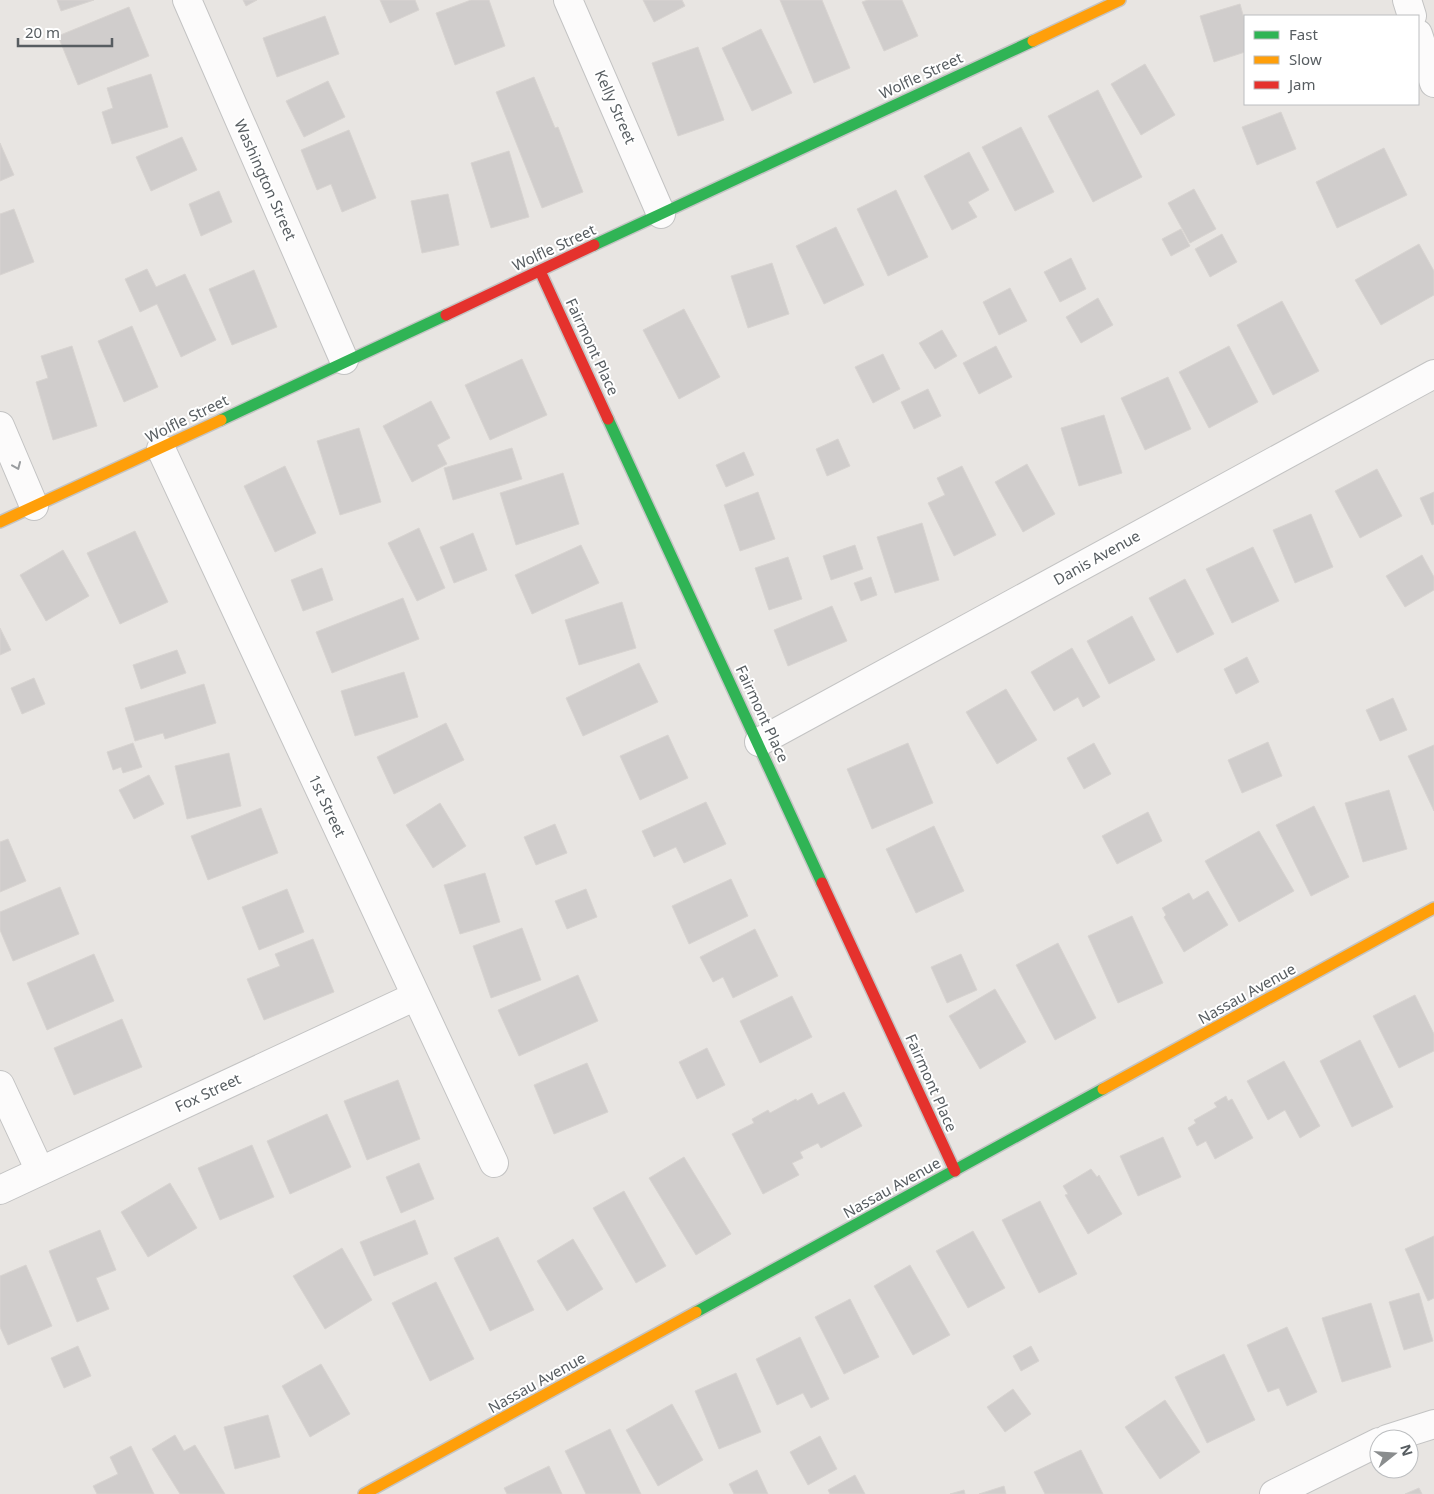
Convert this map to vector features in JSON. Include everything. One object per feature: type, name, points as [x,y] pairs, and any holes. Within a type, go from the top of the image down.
[{"type":"street","name":"Washington Street","points":[[187,0],[344,360]]},
{"type":"street","name":"Kelly Street","points":[[568,0],[661,214]]},
{"type":"street","name":"Wolfle Street","points":[[0,522],[161,449],[344,360],[1120,0]]},
{"type":"street","points":[[1407,0],[1412,15]]},
{"type":"street","points":[[1419,37],[1434,83]]},
{"type":"street","name":"Fairmont Place","points":[[540,270],[759,742],[954,1171]]},
{"type":"street","name":"Danis Avenue","points":[[759,742],[1434,374]]},
{"type":"street","points":[[0,426],[34,506]]},
{"type":"street","name":"1st Street","points":[[161,449],[494,1163]]},
{"type":"street","name":"Nassau Avenue","points":[[364,1494],[1434,908]]},
{"type":"street","name":"Fox Street","points":[[0,1190],[416,996]]},
{"type":"street","points":[[0,1085],[40,1171]]},
{"type":"street","points":[[1418,1429],[1434,1424]]},
{"type":"street","points":[[1274,1494],[1369,1447]]},
{"type":"building","points":[[57,0],[94,0],[61,11]]},
{"type":"building","points":[[243,0],[257,0],[246,6]]},
{"type":"building","points":[[380,0],[415,0],[419,10],[390,23]]},
{"type":"building","points":[[471,0],[489,0],[505,46],[455,65],[436,13]]},
{"type":"building","points":[[643,0],[682,0],[685,6],[654,22]]},
{"type":"building","points":[[780,0],[822,0],[850,68],[814,83]]},
{"type":"building","points":[[868,0],[902,0],[918,36],[884,51],[862,2]]},
{"type":"building","points":[[1240,4],[1244,18],[1244,52],[1214,62],[1200,16]]},
{"type":"building","points":[[129,7],[149,56],[78,85],[58,36]]},
{"type":"building","points":[[325,16],[339,54],[277,77],[263,38]]},
{"type":"building","points":[[761,29],[792,93],[752,111],[722,48]]},
{"type":"building","points":[[698,47],[724,120],[678,136],[652,63]]},
{"type":"building","points":[[1145,64],[1175,115],[1141,135],[1111,84]]},
{"type":"building","points":[[151,74],[168,127],[112,144],[102,112],[113,108],[107,88]]},
{"type":"building","points":[[534,77],[555,128],[558,127],[583,192],[542,208],[496,92]]},
{"type":"building","points":[[328,81],[345,117],[304,137],[286,101]]},
{"type":"building","points":[[1098,90],[1142,177],[1093,202],[1048,116]]},
{"type":"building","points":[[1281,112],[1296,149],[1257,165],[1242,127]]},
{"type":"building","points":[[1021,127],[1054,192],[1015,211],[982,147]]},
{"type":"building","points":[[349,130],[376,198],[342,212],[331,184],[317,190],[301,150]]},
{"type":"building","points":[[182,137],[197,170],[151,191],[136,157]]},
{"type":"building","points":[[0,143],[14,175],[0,181]]},
{"type":"building","points":[[1384,148],[1407,195],[1337,228],[1316,182]]},
{"type":"building","points":[[509,151],[529,217],[491,228],[471,163]]},
{"type":"building","points":[[969,152],[989,190],[968,202],[977,217],[952,230],[924,176]]},
{"type":"building","points":[[1194,189],[1216,229],[1190,243],[1168,203]]},
{"type":"building","points":[[896,190],[928,257],[888,276],[857,209]]},
{"type":"building","points":[[219,191],[232,222],[201,236],[189,204]]},
{"type":"building","points":[[448,194],[459,245],[422,253],[411,201]]},
{"type":"building","points":[[14,209],[34,262],[0,275],[0,214]]},
{"type":"building","points":[[836,227],[864,285],[824,304],[796,246]]},
{"type":"building","points":[[1181,229],[1190,246],[1171,256],[1162,239]]},
{"type":"building","points":[[1222,234],[1237,262],[1210,277],[1195,249]]},
{"type":"building","points":[[1419,244],[1434,271],[1434,295],[1381,325],[1355,280]]},
{"type":"building","points":[[1071,258],[1086,289],[1060,302],[1044,272]]},
{"type":"building","points":[[772,263],[789,314],[748,328],[731,276]]},
{"type":"building","points":[[147,269],[156,287],[185,274],[216,340],[181,357],[157,304],[140,312],[125,279]]},
{"type":"building","points":[[254,270],[277,327],[232,345],[209,289]]},
{"type":"building","points":[[1010,288],[1027,321],[999,335],[983,302]]},
{"type":"building","points":[[1098,298],[1113,325],[1081,343],[1066,317]]},
{"type":"building","points":[[1282,301],[1319,371],[1273,395],[1237,325]]},
{"type":"building","points":[[684,309],[720,377],[679,399],[643,330]]},
{"type":"building","points":[[132,326],[158,387],[124,402],[98,341]]},
{"type":"building","points":[[942,330],[957,356],[935,369],[919,343]]},
{"type":"building","points":[[72,346],[97,426],[53,440],[36,382],[48,378],[41,356]]},
{"type":"building","points":[[996,346],[1012,377],[979,394],[963,363]]},
{"type":"building","points":[[1229,346],[1258,402],[1209,428],[1179,372]]},
{"type":"building","points":[[883,354],[900,389],[873,403],[855,367]]},
{"type":"building","points":[[522,359],[547,415],[490,440],[465,385]]},
{"type":"building","points":[[1168,377],[1191,429],[1145,450],[1121,398]]},
{"type":"building","points":[[928,389],[941,416],[914,429],[901,402]]},
{"type":"building","points":[[431,401],[450,438],[437,445],[447,464],[412,482],[383,426]]},
{"type":"building","points":[[1104,415],[1122,473],[1079,486],[1061,428]]},
{"type":"building","points":[[359,428],[381,502],[340,515],[317,441]]},
{"type":"building","points":[[838,439],[850,466],[827,476],[816,449]]},
{"type":"building","points":[[512,448],[522,479],[453,500],[444,468]]},
{"type":"building","points":[[744,452],[754,475],[726,487],[716,465]]},
{"type":"building","points":[[1027,464],[1055,514],[1023,532],[995,482]]},
{"type":"building","points":[[285,466],[316,533],[275,552],[244,486]]},
{"type":"building","points":[[962,466],[996,535],[954,556],[928,503],[945,495],[937,478]]},
{"type":"building","points":[[1377,469],[1402,516],[1360,538],[1335,491]]},
{"type":"building","points":[[563,473],[579,524],[516,545],[500,493]]},
{"type":"building","points":[[758,492],[775,539],[740,551],[724,505]]},
{"type":"building","points":[[1434,492],[1434,524],[1432,525],[1420,498]]},
{"type":"building","points":[[1311,514],[1333,567],[1295,583],[1273,530]]},
{"type":"building","points":[[922,523],[939,580],[895,593],[877,537]]},
{"type":"building","points":[[419,528],[445,588],[417,601],[388,543]]},
{"type":"building","points":[[135,531],[168,602],[120,624],[87,553]]},
{"type":"building","points":[[473,533],[487,570],[454,583],[440,547]]},
{"type":"building","points":[[581,545],[599,583],[532,614],[515,575]]},
{"type":"building","points":[[855,545],[863,569],[831,580],[823,556]]},
{"type":"building","points":[[1253,547],[1279,601],[1232,623],[1206,569]]},
{"type":"building","points":[[63,550],[89,596],[46,621],[20,575]]},
{"type":"building","points":[[1422,555],[1434,577],[1434,590],[1405,607],[1386,576]]},
{"type":"building","points":[[788,557],[802,599],[769,610],[755,568]]},
{"type":"building","points":[[322,568],[333,600],[303,611],[291,580]]},
{"type":"building","points":[[871,577],[877,595],[861,601],[854,583]]},
{"type":"building","points":[[1185,579],[1214,634],[1177,653],[1149,598]]},
{"type":"building","points":[[403,598],[419,639],[332,673],[316,632]]},
{"type":"building","points":[[622,602],[636,648],[579,665],[565,620]]},
{"type":"building","points":[[832,606],[847,641],[788,666],[774,630]]},
{"type":"building","points":[[1132,616],[1155,660],[1109,684],[1087,641]]},
{"type":"building","points":[[0,628],[11,650],[0,655]]},
{"type":"building","points":[[1072,648],[1100,697],[1083,707],[1078,697],[1054,711],[1031,672]]},
{"type":"building","points":[[177,650],[186,673],[141,689],[133,665]]},
{"type":"building","points":[[1247,657],[1259,682],[1236,694],[1224,669]]},
{"type":"building","points":[[639,663],[658,702],[583,736],[566,698]]},
{"type":"building","points":[[404,672],[418,717],[355,736],[341,691]]},
{"type":"building","points":[[34,678],[45,704],[22,714],[11,688]]},
{"type":"building","points":[[204,684],[216,723],[165,739],[163,733],[135,741],[125,708]]},
{"type":"building","points":[[1006,689],[1037,740],[997,764],[966,712]]},
{"type":"building","points":[[1393,698],[1407,730],[1380,741],[1366,710]]},
{"type":"building","points":[[446,723],[464,760],[394,794],[377,757]]},
{"type":"building","points":[[668,735],[688,778],[640,800],[620,756]]},
{"type":"building","points":[[1268,742],[1282,776],[1242,793],[1228,760]]},
{"type":"building","points":[[133,743],[142,767],[123,773],[121,767],[113,770],[107,752]]},
{"type":"building","points":[[908,743],[933,803],[872,829],[847,769]]},
{"type":"building","points":[[1094,743],[1111,774],[1084,789],[1067,758]]},
{"type":"building","points":[[1434,745],[1434,811],[1408,756]]},
{"type":"building","points":[[229,753],[241,806],[187,819],[175,766]]},
{"type":"building","points":[[149,775],[164,804],[134,819],[119,790]]},
{"type":"building","points":[[1389,790],[1407,849],[1363,862],[1345,803]]},
{"type":"building","points":[[706,802],[726,844],[684,863],[676,847],[654,857],[642,831]]},
{"type":"building","points":[[440,803],[466,846],[433,868],[406,825]]},
{"type":"building","points":[[1314,806],[1349,877],[1311,896],[1276,825]]},
{"type":"building","points":[[261,808],[278,853],[208,880],[191,836]]},
{"type":"building","points":[[1148,812],[1162,841],[1117,864],[1102,836]]},
{"type":"building","points":[[555,824],[567,853],[536,865],[524,837]]},
{"type":"building","points":[[934,826],[964,891],[916,913],[886,849]]},
{"type":"building","points":[[1259,831],[1294,891],[1239,922],[1205,861]]},
{"type":"building","points":[[8,839],[26,881],[0,892],[0,842]]},
{"type":"building","points":[[485,873],[500,922],[460,934],[444,885]]},
{"type":"building","points":[[731,879],[748,916],[689,944],[672,906]]},
{"type":"building","points":[[60,887],[79,934],[13,961],[0,930],[0,912]]},
{"type":"building","points":[[287,889],[304,932],[259,950],[242,907]]},
{"type":"building","points":[[586,889],[597,917],[567,929],[555,901]]},
{"type":"building","points":[[1208,891],[1228,925],[1184,952],[1164,917],[1166,915],[1162,908],[1189,893],[1193,900]]},
{"type":"building","points":[[1132,916],[1163,983],[1118,1003],[1088,936]]},
{"type":"building","points":[[522,928],[541,980],[491,998],[473,946]]},
{"type":"building","points":[[755,929],[778,976],[733,998],[723,977],[713,982],[700,957]]},
{"type":"building","points":[[313,939],[334,992],[264,1020],[247,979],[280,966],[275,954]]},
{"type":"building","points":[[1058,943],[1096,1018],[1055,1040],[1016,965]]},
{"type":"building","points":[[94,954],[114,1001],[47,1030],[27,983]]},
{"type":"building","points":[[961,954],[977,990],[947,1003],[931,967]]},
{"type":"building","points":[[578,975],[598,1021],[519,1056],[498,1010]]},
{"type":"building","points":[[995,989],[1026,1042],[980,1069],[949,1016]]},
{"type":"building","points":[[1415,995],[1434,1034],[1434,1051],[1399,1068],[1373,1016]]},
{"type":"building","points":[[792,996],[812,1037],[760,1063],[740,1021]]},
{"type":"building","points":[[122,1019],[142,1067],[74,1095],[54,1048]]},
{"type":"building","points":[[1360,1040],[1393,1107],[1352,1127],[1320,1061]]},
{"type":"building","points":[[707,1048],[725,1085],[697,1099],[679,1062]]},
{"type":"building","points":[[1284,1061],[1320,1126],[1300,1138],[1285,1110],[1268,1120],[1247,1081]]},
{"type":"building","points":[[587,1063],[608,1112],[554,1134],[534,1085]]},
{"type":"building","points":[[398,1080],[420,1139],[367,1160],[344,1101]]},
{"type":"building","points":[[844,1092],[862,1126],[821,1148],[818,1143],[800,1152],[803,1158],[792,1163],[799,1175],[763,1194],[732,1134],[754,1123],[752,1119],[768,1110],[770,1113],[812,1093],[818,1105]]},
{"type":"building","points":[[1226,1096],[1228,1101],[1232,1099],[1253,1138],[1215,1159],[1206,1141],[1197,1146],[1188,1128],[1196,1123],[1194,1120],[1217,1107],[1214,1103]]},
{"type":"building","points":[[327,1114],[351,1167],[290,1194],[267,1141]]},
{"type":"building","points":[[1163,1137],[1181,1177],[1138,1196],[1120,1156]]},
{"type":"building","points":[[252,1145],[274,1197],[220,1220],[198,1168]]},
{"type":"building","points":[[684,1157],[731,1234],[696,1255],[649,1178]]},
{"type":"building","points":[[419,1163],[434,1199],[401,1213],[386,1177]]},
{"type":"building","points":[[1091,1169],[1097,1177],[1099,1175],[1122,1214],[1088,1234],[1065,1195],[1068,1194],[1063,1186]]},
{"type":"building","points":[[170,1183],[197,1228],[148,1257],[121,1212]]},
{"type":"building","points":[[624,1191],[666,1266],[636,1283],[593,1208]]},
{"type":"building","points":[[1040,1201],[1077,1274],[1039,1293],[1002,1220]]},
{"type":"building","points":[[415,1220],[428,1254],[374,1276],[360,1242]]},
{"type":"building","points":[[100,1230],[116,1270],[96,1278],[109,1309],[77,1322],[49,1251]]},
{"type":"building","points":[[973,1231],[1005,1288],[968,1308],[936,1251]]},
{"type":"building","points":[[1434,1236],[1434,1298],[1428,1301],[1405,1249]]},
{"type":"building","points":[[498,1237],[534,1310],[490,1331],[454,1258]]},
{"type":"building","points":[[573,1239],[603,1289],[567,1311],[537,1261]]},
{"type":"building","points":[[342,1248],[372,1300],[325,1329],[293,1276]]},
{"type":"building","points":[[26,1265],[52,1326],[8,1345],[0,1327],[0,1276]]},
{"type":"building","points":[[910,1265],[950,1335],[913,1355],[874,1286]]},
{"type":"building","points":[[436,1282],[474,1359],[430,1381],[392,1303]]},
{"type":"building","points":[[1419,1293],[1433,1341],[1404,1350],[1389,1302]]},
{"type":"building","points":[[850,1299],[879,1357],[844,1374],[815,1317]]},
{"type":"building","points":[[1371,1303],[1391,1367],[1342,1382],[1322,1318]]},
{"type":"building","points":[[1287,1327],[1317,1392],[1287,1406],[1279,1388],[1268,1392],[1247,1345]]},
{"type":"building","points":[[800,1337],[829,1399],[811,1408],[803,1393],[777,1405],[756,1359]]},
{"type":"building","points":[[78,1346],[91,1376],[64,1388],[51,1358]]},
{"type":"building","points":[[1031,1346],[1039,1361],[1021,1371],[1013,1356]]},
{"type":"building","points":[[1224,1354],[1255,1420],[1207,1443],[1175,1377]]},
{"type":"building","points":[[321,1364],[350,1414],[310,1437],[282,1386]]},
{"type":"building","points":[[736,1373],[761,1432],[719,1449],[695,1391]]},
{"type":"building","points":[[1013,1389],[1031,1414],[1005,1432],[987,1407]]},
{"type":"building","points":[[1165,1400],[1200,1452],[1160,1479],[1125,1427]]},
{"type":"building","points":[[672,1404],[703,1460],[658,1486],[626,1430]]},
{"type":"building","points":[[268,1415],[280,1457],[235,1469],[224,1427]]},
{"type":"building","points":[[610,1429],[641,1494],[586,1494],[565,1451]]},
{"type":"building","points":[[175,1435],[184,1451],[195,1445],[225,1494],[180,1494],[152,1449]]},
{"type":"building","points":[[820,1436],[837,1469],[808,1485],[790,1452]]},
{"type":"building","points":[[131,1446],[154,1494],[97,1494],[93,1486],[118,1474],[110,1457]]},
{"type":"building","points":[[1081,1450],[1103,1494],[1045,1494],[1034,1472]]},
{"type":"building","points":[[549,1466],[562,1494],[507,1494],[504,1488]]},
{"type":"building","points":[[757,1470],[768,1494],[734,1494],[729,1484]]},
{"type":"building","points":[[855,1475],[865,1494],[830,1494],[828,1490]]},
{"type":"building","points":[[1004,1486],[1006,1494],[979,1494]]},
{"type":"building","points":[[1419,1488],[1422,1494],[1405,1494]]},
{"type":"building","points":[[964,1490],[965,1494],[950,1494]]},
{"type":"traffic: fast","points":[[594,245],[1033,41]]},
{"type":"traffic: fast","points":[[221,420],[446,315]]},
{"type":"traffic: fast","points":[[608,419],[822,883]]},
{"type":"traffic: fast","points":[[696,1312],[1103,1089]]},
{"type":"traffic: slow","points":[[1033,41],[1120,0]]},
{"type":"traffic: slow","points":[[0,522],[221,420]]},
{"type":"traffic: slow","points":[[1103,1089],[1434,908]]},
{"type":"traffic: slow","points":[[364,1494],[696,1312]]},
{"type":"traffic: jam","points":[[446,315],[594,245]]},
{"type":"traffic: jam","points":[[540,271],[608,419]]},
{"type":"traffic: jam","points":[[822,883],[955,1171]]}]
